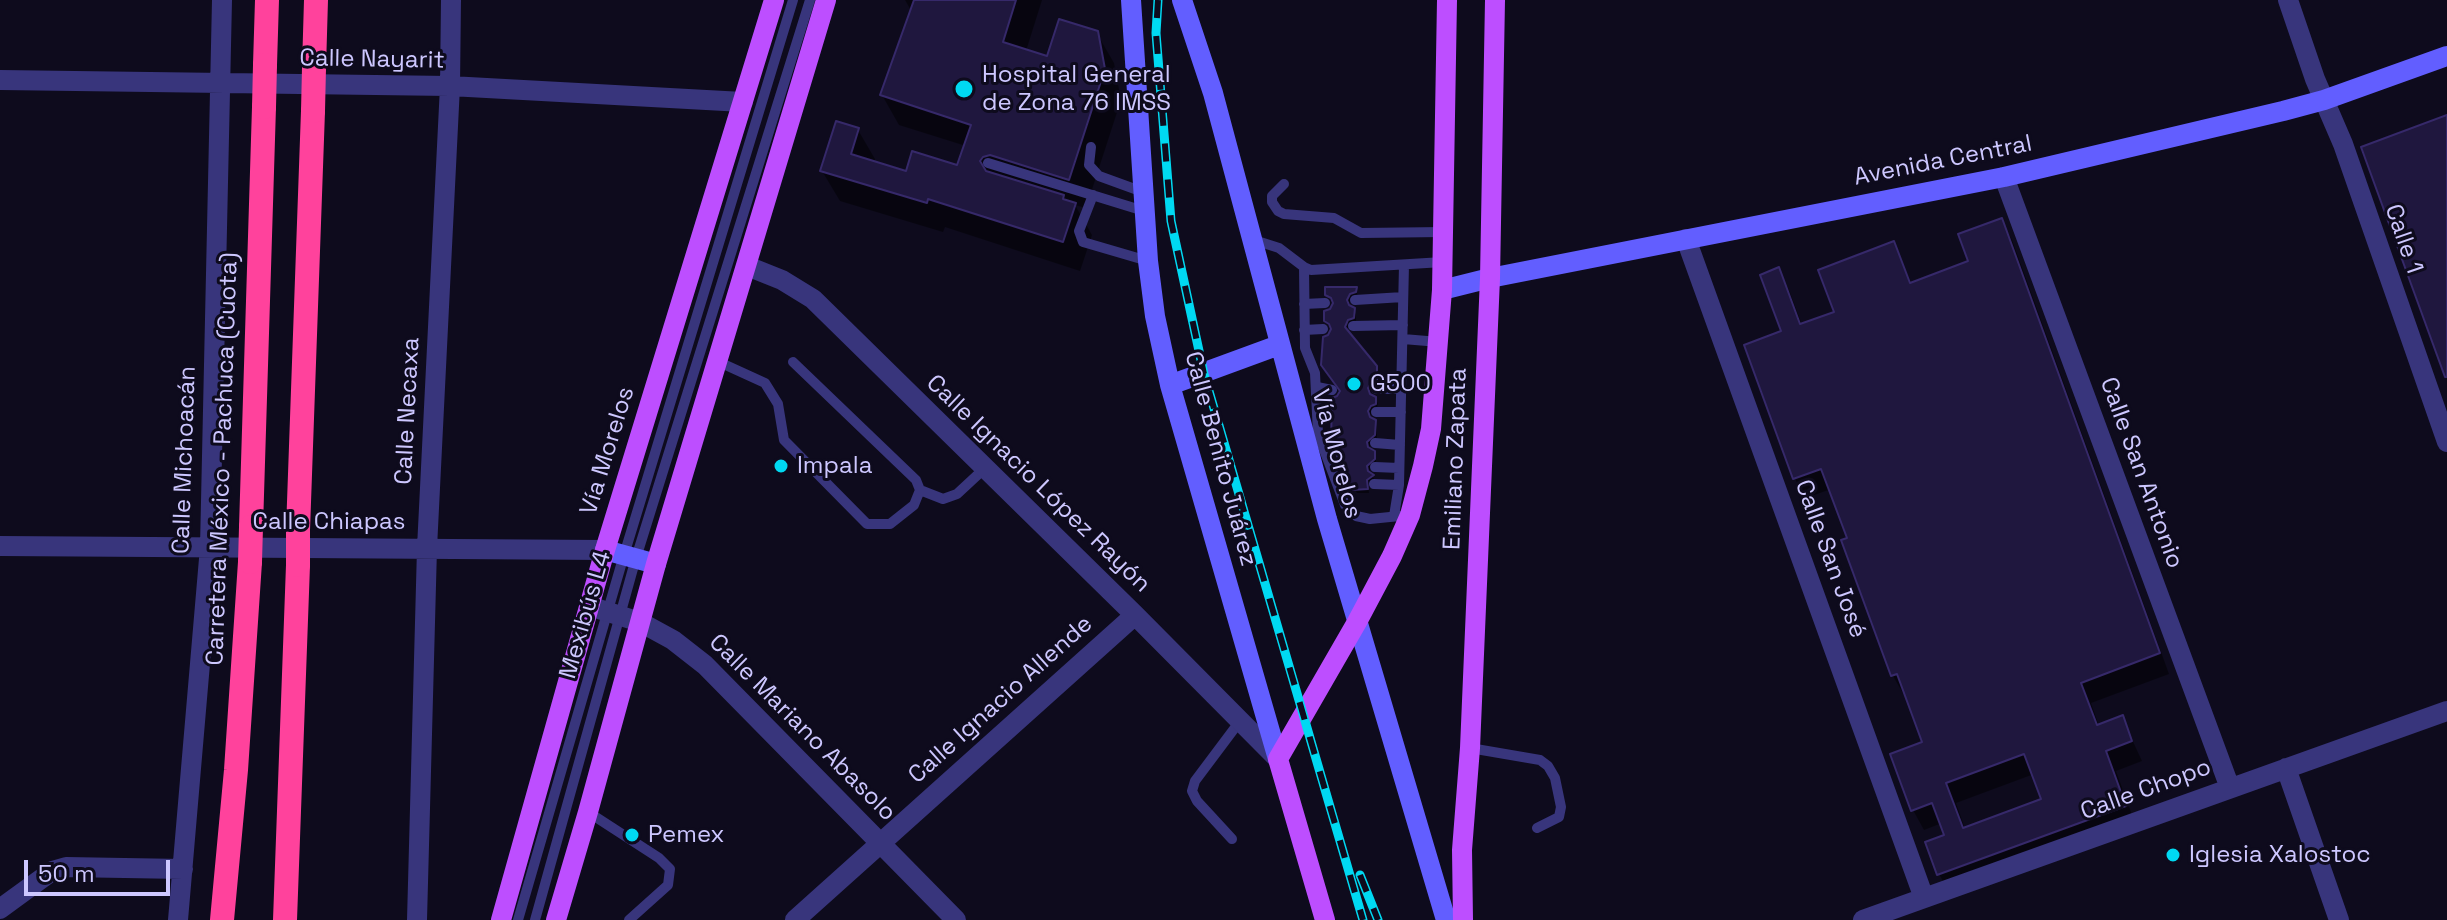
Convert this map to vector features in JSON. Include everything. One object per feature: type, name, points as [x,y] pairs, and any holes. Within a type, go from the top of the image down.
[{"type":"highway","name":"Carretera México - Pachuca (Cuota)","points":[[222,920],[250,562],[267,0]]},
{"type":"highway","points":[[285,920],[316,0]]},
{"type":"main road","name":"Vía Morelos","points":[[501,920],[614,614],[743,102],[774,0]]},
{"type":"main road","name":"Vía Morelos","points":[[556,920],[588,812],[614,614],[630,557],[719,362],[826,0]]},
{"type":"main road","name":"Calle Benito Juárez","points":[[1131,0],[1148,261],[1155,316],[1170,385],[1325,920]]},
{"type":"main road","name":"Vía Morelos","points":[[1182,0],[1213,93],[1254,240],[1279,345],[1332,490],[1357,622],[1446,920]]},
{"type":"main road","name":"Emiliano Zapata","points":[[1278,759],[1357,622],[1402,516],[1431,429],[1442,290],[1447,0]]},
{"type":"main road","name":"Emiliano Zapata","points":[[1463,920],[1462,850],[1470,748],[1490,278],[1495,0]]},
{"type":"main road","name":"Avenida Central","points":[[1442,290],[2004,177],[2324,100],[2447,56]]},
{"type":"main road","points":[[1170,385],[1279,345]]},
{"type":"street","name":"Calle Michoacán","points":[[178,920],[210,547],[222,0]]},
{"type":"street","name":"Calle Necaxa","points":[[417,920],[427,548],[450,86],[451,0]]},
{"type":"street","name":"Calle 1","points":[[2288,0],[2343,144],[2447,442]]},
{"type":"street","name":"Calle Nayarit","points":[[0,80],[219,82],[338,87],[450,86],[743,102]]},
{"type":"street","name":"Calle San Antonio","points":[[2004,177],[2230,788]]},
{"type":"street","name":"Calle San José","points":[[1686,239],[1924,898]]},
{"type":"street","name":"Calle Ignacio López Rayón","points":[[747,266],[782,280],[813,299],[1278,759]]},
{"type":"street","name":"Calle Chiapas","points":[[0,546],[427,548],[630,557]]},
{"type":"street","name":"Calle Mariano Abasolo","points":[[614,614],[673,640],[705,665],[956,920]]},
{"type":"street","name":"Calle Ignacio Allende","points":[[795,920],[1135,615]]},
{"type":"street","name":"Calle Chopo","points":[[1863,920],[2447,711]]},
{"type":"street","points":[[2286,768],[2339,920]]},
{"type":"street","points":[[0,909],[52,871],[66,867],[183,869]]},
{"type":"lane","name":"Mexibús L4","points":[[630,557],[793,0]]},
{"type":"lane","name":"Mexibús L4","points":[[630,557],[810,0]]},
{"type":"lane","points":[[1091,147],[1089,165],[1099,176],[1144,202]]},
{"type":"lane","points":[[988,163],[1093,195],[1144,202]]},
{"type":"lane","points":[[1284,184],[1272,196],[1272,202],[1284,214],[1334,218],[1361,233],[1443,232]]},
{"type":"lane","points":[[1093,195],[1079,231],[1083,242],[1148,261]]},
{"type":"lane","points":[[1254,240],[1279,248],[1311,270],[1443,262]]},
{"type":"lane","points":[[1304,267],[1307,358],[1315,373],[1318,434],[1336,464],[1332,490],[1356,516],[1370,519],[1402,516],[1399,468],[1404,265]]},
{"type":"lane","points":[[1355,300],[1403,297]]},
{"type":"lane","points":[[1304,304],[1325,303]]},
{"type":"lane","points":[[1353,326],[1403,325]]},
{"type":"lane","points":[[1279,345],[1304,333],[1323,329]]},
{"type":"lane","points":[[1403,339],[1439,342]]},
{"type":"lane","points":[[719,362],[765,383],[778,404],[784,440],[867,524],[890,524],[914,505],[920,490],[916,480],[793,362]]},
{"type":"lane","points":[[1317,387],[1332,390]]},
{"type":"lane","points":[[1376,389],[1401,389]]},
{"type":"lane","points":[[1318,408],[1331,409]]},
{"type":"lane","points":[[1376,412],[1401,412]]},
{"type":"lane","points":[[1318,434],[1331,435]]},
{"type":"lane","points":[[1375,443],[1400,445]]},
{"type":"lane","points":[[1375,467],[1399,468]]},
{"type":"lane","points":[[920,490],[943,499],[957,494],[985,468]]},
{"type":"lane","points":[[1332,490],[1350,484]]},
{"type":"lane","points":[[1374,484],[1399,485]]},
{"type":"lane","name":"Mexibús L4","points":[[518,920],[614,614]]},
{"type":"lane","name":"Mexibús L4","points":[[535,920],[614,614]]},
{"type":"lane","points":[[1232,839],[1197,801],[1192,791],[1195,781],[1240,721]]},
{"type":"lane","points":[[1470,748],[1540,760],[1548,766],[1555,778],[1561,807],[1559,817],[1537,828]]},
{"type":"lane","points":[[588,812],[659,858],[670,869],[668,885],[629,920]]},
{"type":"building","points":[[914,0],[1016,0],[1003,42],[1047,56],[1059,19],[1098,31],[1105,69],[1069,180],[990,155],[980,161],[986,171],[1064,195],[1063,199],[1076,203],[1063,242],[928,199],[927,203],[820,171],[836,121],[859,128],[851,154],[906,171],[912,151],[957,165],[971,125],[880,95]]},
{"type":"building","points":[[2447,115],[2447,377],[2445,377],[2361,147]]},
{"type":"building","points":[[2002,218],[2160,653],[2081,683],[2097,725],[2123,715],[2132,741],[2106,751],[2126,806],[1937,875],[1925,842],[1944,835],[1932,803],[1911,811],[1890,754],[1922,742],[1897,674],[1891,676],[1841,540],[1847,538],[1821,469],[1793,479],[1744,345],[1781,331],[1760,275],[1779,267],[1800,324],[1834,312],[1818,270],[1894,241],[1910,283],[1968,261],[1958,234]],"holes":[[[2024,754],[2041,799],[1963,828],[1946,783]]]},
{"type":"building","name":"G500","points":[[1325,287],[1357,287],[1347,300],[1355,308],[1354,318],[1348,320],[1345,327],[1377,366],[1377,381],[1368,388],[1370,394],[1376,397],[1376,404],[1368,411],[1370,417],[1376,420],[1375,435],[1367,442],[1368,447],[1375,451],[1375,459],[1367,466],[1374,475],[1367,480],[1368,489],[1352,490],[1331,442],[1332,398],[1340,391],[1321,365],[1323,337],[1331,329],[1324,321],[1324,311],[1330,309],[1333,303],[1325,295]]},
{"type":"railway","points":[[1158,0],[1156,33],[1171,221],[1204,374],[1363,920]]},
{"type":"railway","points":[[1360,875],[1378,920]]},
{"type":"place","name":"Hospital General de Zona 76 IMSS","points":[[964,89]]},
{"type":"place","name":"G500","points":[[1354,384]]},
{"type":"place","name":"Impala","points":[[781,466]]},
{"type":"place","name":"Pemex","points":[[632,835]]},
{"type":"place","name":"Iglesia Xalostoc","points":[[2173,855]]}]
